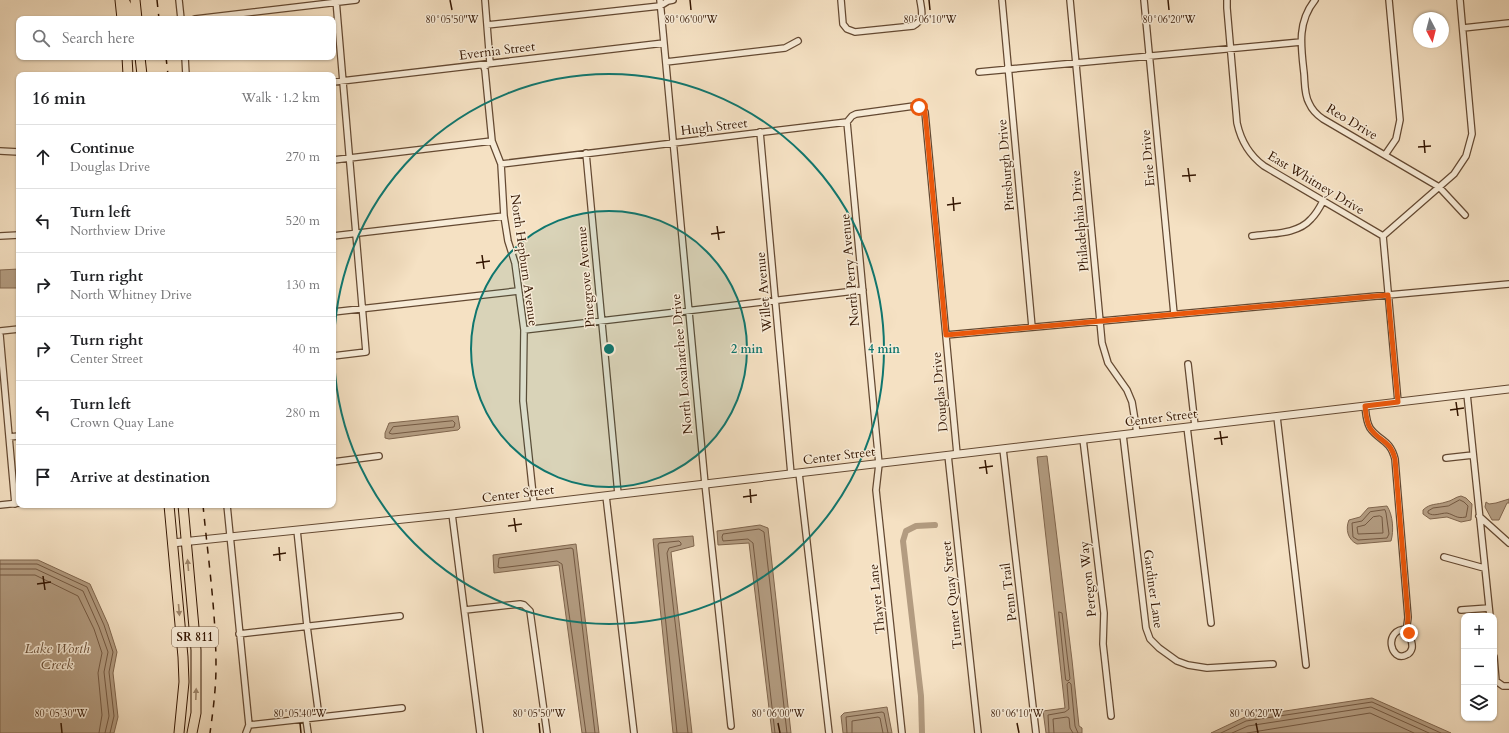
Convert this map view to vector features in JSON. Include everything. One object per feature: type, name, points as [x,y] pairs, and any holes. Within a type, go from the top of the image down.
[{"type":"main road","points":[[120,0],[122,16]]},
{"type":"main road","points":[[124,0],[130,12],[130,16]]},
{"type":"main road","points":[[135,0],[136,16]]},
{"type":"main road","points":[[126,60],[128,72]]},
{"type":"main road","points":[[140,60],[142,72]]},
{"type":"main road","name":"SR 811","points":[[169,508],[183,657],[184,682],[179,733]]},
{"type":"main road","name":"SR 811","points":[[183,508],[196,650],[196,713],[192,733]]},
{"type":"street","points":[[179,0],[181,16]]},
{"type":"street","points":[[218,16],[336,1],[356,0]]},
{"type":"street","name":"North Hepburn Avenue","points":[[485,0],[490,63],[484,67],[492,141],[501,164],[504,216],[508,241],[515,263],[524,330],[523,401],[534,504]]},
{"type":"street","points":[[487,25],[660,3],[673,0]]},
{"type":"street","points":[[841,0],[843,24],[847,29],[855,32],[913,26],[918,23],[922,15],[920,0]]},
{"type":"street","name":"Pittsburgh Drive","points":[[1002,0],[1032,328]]},
{"type":"street","name":"Philadelphia Drive","points":[[1070,0],[1104,351],[1112,370],[1127,390],[1132,402],[1137,433]]},
{"type":"street","name":"Erie Drive","points":[[1144,0],[1174,314]]},
{"type":"street","name":"East Whitney Drive","points":[[1227,0],[1237,123],[1244,144],[1255,158],[1264,166],[1383,236]]},
{"type":"street","name":"Reo Drive","points":[[1315,0],[1307,12],[1301,42],[1306,94],[1313,110],[1324,119],[1439,187],[1465,215]]},
{"type":"street","points":[[1385,155],[1396,139],[1400,120],[1389,0]]},
{"type":"street","points":[[1398,402],[1383,236],[1454,174],[1462,164],[1471,143],[1472,125],[1460,0]]},
{"type":"street","points":[[336,1],[366,352],[336,356]]},
{"type":"street","name":"North Loxahatchee Drive","points":[[660,3],[688,311],[731,726]]},
{"type":"street","points":[[1463,28],[1509,23]]},
{"type":"street","points":[[666,62],[785,48],[798,41]]},
{"type":"street","points":[[979,72],[1301,42]]},
{"type":"street","name":"Evernia Street","points":[[336,82],[664,43]]},
{"type":"street","points":[[185,60],[186,72]]},
{"type":"street","name":"Hugh Street","points":[[501,164],[847,122],[856,114],[914,106],[923,109],[925,112]]},
{"type":"street","name":"Douglas Drive","points":[[925,112],[957,454]]},
{"type":"street","name":"North Perry Avenue","points":[[847,122],[879,464]]},
{"type":"street","name":"Willet Avenue","points":[[760,132],[775,300],[795,473],[829,733]]},
{"type":"street","points":[[336,160],[492,141]]},
{"type":"street","points":[[0,151],[16,152]]},
{"type":"street","name":"Pinegrove Avenue","points":[[586,153],[618,494]]},
{"type":"street","points":[[1252,236],[1291,231],[1300,228],[1314,217],[1323,201]]},
{"type":"street","points":[[336,236],[504,216]]},
{"type":"street","points":[[0,236],[16,235]]},
{"type":"street","points":[[946,335],[1509,284]]},
{"type":"street","points":[[524,330],[863,290]]},
{"type":"street","points":[[336,312],[518,291]]},
{"type":"street","points":[[0,331],[16,329]]},
{"type":"street","points":[[0,335],[9,437],[16,495]]},
{"type":"street","points":[[1188,364],[1195,426]]},
{"type":"street","name":"Center Street","points":[[172,543],[452,514],[1509,389]]},
{"type":"street","points":[[1467,394],[1490,613]]},
{"type":"street","points":[[1365,406],[1366,419],[1369,427],[1388,444],[1393,451],[1395,459],[1408,617],[1407,629],[1412,644],[1411,650],[1408,654],[1403,657],[1398,656],[1394,653],[1391,646],[1392,638],[1395,632],[1400,629],[1407,629]]},
{"type":"street","points":[[1277,417],[1306,665]]},
{"type":"street","points":[[1187,427],[1211,623]]},
{"type":"street","name":"Gardiner Lane","points":[[1123,435],[1146,628],[1150,639],[1165,652],[1188,666],[1207,668],[1273,664]]},
{"type":"street","points":[[9,437],[16,436]]},
{"type":"street","name":"Peregon Way","points":[[1083,439],[1104,613],[1103,644],[1111,716]]},
{"type":"street","name":"Penn Trail","points":[[1003,449],[1036,733]]},
{"type":"street","points":[[1446,458],[1473,455]]},
{"type":"street","points":[[336,462],[379,456]]},
{"type":"street","name":"Turner Quay Street","points":[[948,456],[978,733]]},
{"type":"street","name":"Thayer Lane","points":[[879,464],[876,490],[902,733]]},
{"type":"street","points":[[606,496],[634,733]]},
{"type":"street","points":[[0,505],[16,503]]},
{"type":"street","points":[[227,508],[249,725],[246,733]]},
{"type":"street","points":[[452,514],[480,733]]},
{"type":"street","points":[[1480,516],[1509,543]]},
{"type":"street","points":[[297,530],[307,626],[319,717]]},
{"type":"street","points":[[1444,557],[1484,568]]},
{"type":"street","points":[[465,610],[520,604],[524,605],[530,611],[547,733]]},
{"type":"street","points":[[1461,610],[1489,608]]},
{"type":"street","points":[[239,634],[400,616]]},
{"type":"street","points":[[1497,682],[1503,686],[1509,686]]},
{"type":"street","points":[[249,725],[402,708]]},
{"type":"street","points":[[306,719],[308,733]]},
{"type":"water","points":[[16,269],[16,288],[0,288],[0,270]]},
{"type":"water","points":[[458,416],[460,428],[458,430],[389,439],[385,438],[385,433],[389,423]]},
{"type":"water","points":[[1047,456],[1079,726],[1082,728],[1082,733],[1046,733],[1043,711],[1065,708],[1037,457]]},
{"type":"water","points":[[1461,496],[1466,498],[1472,504],[1471,520],[1461,522],[1447,517],[1430,519],[1423,514],[1423,510],[1428,506]]},
{"type":"water","points":[[1509,499],[1509,503],[1507,503],[1499,520],[1492,520],[1485,507],[1486,502],[1489,504]]},
{"type":"water","points":[[1387,506],[1391,514],[1391,541],[1357,544],[1351,540],[1347,530],[1349,520],[1360,517],[1368,508]]},
{"type":"water","points":[[760,525],[768,528],[791,733],[772,733],[749,543],[718,545],[717,531]]},
{"type":"water","points":[[693,536],[694,546],[671,552],[692,733],[673,733],[653,539]]},
{"type":"water","points":[[576,544],[599,733],[582,733],[559,565],[494,573],[493,555]]},
{"type":"water","name":"Lake Worth Creek","points":[[0,560],[38,560],[90,584],[108,624],[117,652],[113,673],[118,717],[114,733],[0,733]]},
{"type":"water","points":[[1372,698],[1451,733],[1211,733],[1245,717]]},
{"type":"water","points":[[887,707],[892,733],[843,733],[841,716],[844,713]]},
{"type":"waterway","points":[[922,733],[921,696],[903,541],[906,531],[916,526],[935,525]]},
{"type":"railway","points":[[157,0],[159,16]]},
{"type":"railway","points":[[166,60],[168,72]]},
{"type":"railway","points":[[203,508],[216,646],[215,683],[210,733]]},
{"type":"route","points":[[919,107],[925,112],[946,335],[1388,295],[1398,402],[1365,406],[1366,419],[1369,427],[1388,444],[1393,451],[1395,459],[1408,617],[1407,629],[1409,633]]}]
